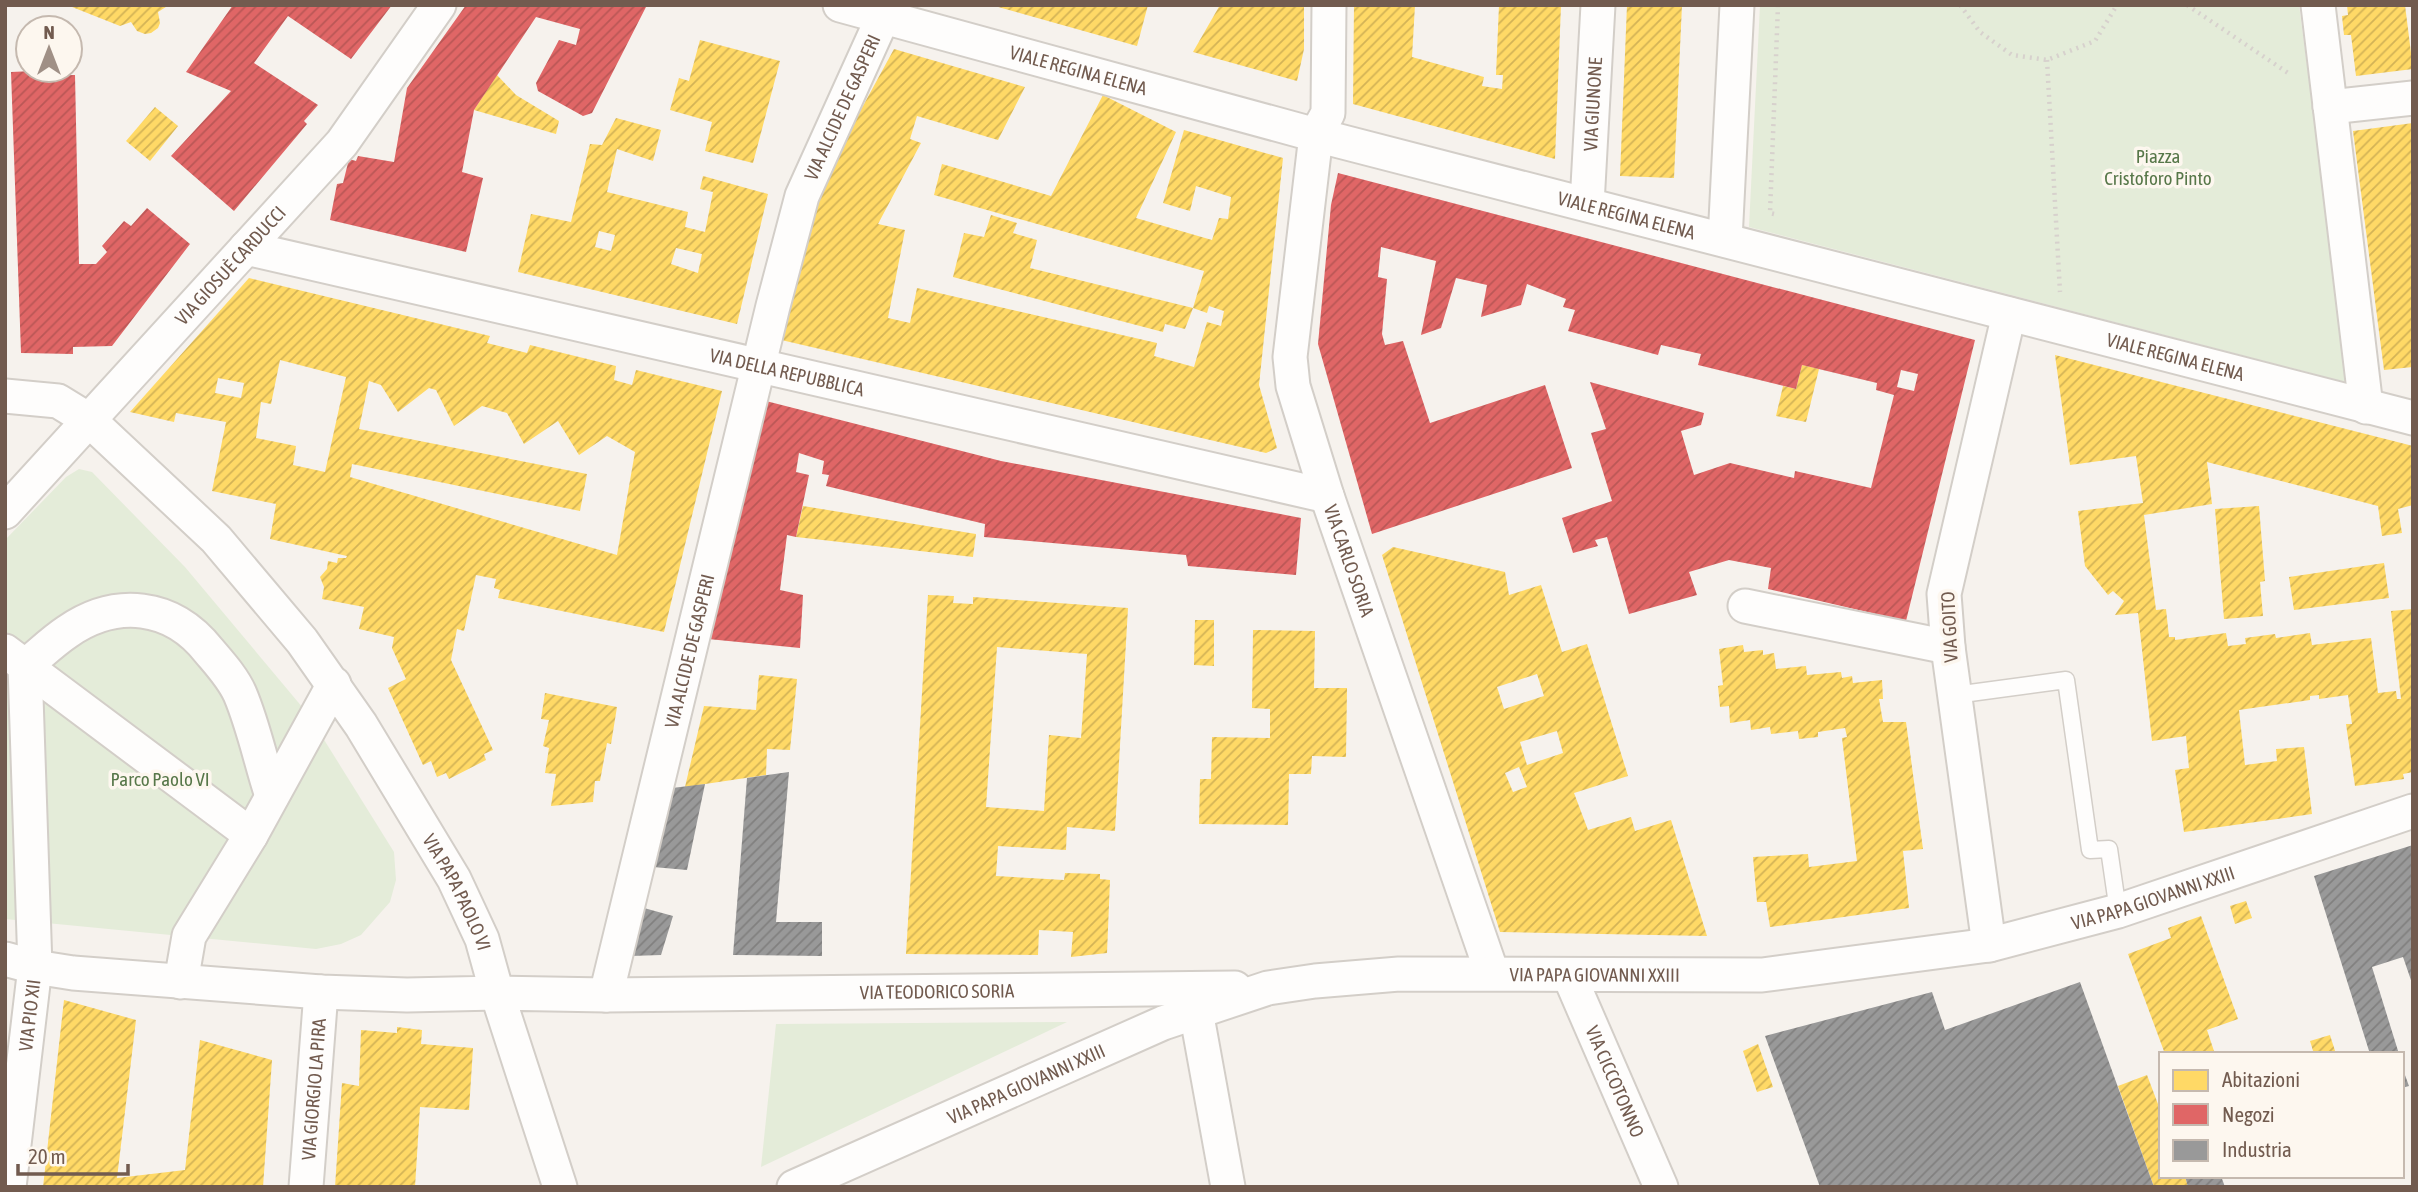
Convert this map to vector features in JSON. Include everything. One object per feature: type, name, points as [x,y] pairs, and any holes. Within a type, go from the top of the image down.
[{"type":"street","name":"VIA GIOSUÈ CARDUCCI","points":[[7,501],[89,420],[342,143],[439,5]]},
{"type":"street","name":"VIALE REGINA ELENA","points":[[840,5],[1316,135],[2413,418]]},
{"type":"street","name":"VIA CARLO SORIA","points":[[1329,5],[1328,113],[1316,135],[1290,357],[1293,386],[1327,496],[1492,973]]},
{"type":"street","name":"VIA GIUNONE","points":[[1587,204],[1598,5]]},
{"type":"street","points":[[1725,240],[1737,5]]},
{"type":"street","points":[[2318,5],[2366,407]]},
{"type":"street","name":"VIA ALCIDE DE GASPERI","points":[[606,995],[802,196],[883,17]]},
{"type":"street","points":[[2330,107],[2413,97]]},
{"type":"street","name":"VIA DELLA REPUBBLICA","points":[[246,248],[1327,496]]},
{"type":"street","name":"VIA GOITO","points":[[1989,945],[1948,647],[1944,594],[2009,314]]},
{"type":"street","name":"VIA PAPA PAOLO VI","points":[[5,396],[58,401],[89,420],[216,539],[302,641],[361,725],[454,879],[482,940],[496,993]]},
{"type":"street","points":[[1745,606],[1948,647]]},
{"type":"street","points":[[251,835],[15,658],[104,614],[131,609],[157,613],[184,626],[204,644],[239,691],[272,796]]},
{"type":"street","name":"VIA PIO XII","points":[[9,1187],[20,963],[15,658]]},
{"type":"street","points":[[181,982],[189,936],[251,835],[334,684]]},
{"type":"street","name":"VIA PAPA GIOVANNI XXIII","points":[[794,1187],[1163,1023],[1268,988],[1368,976],[1492,973],[1762,975],[1989,945],[2118,911],[2413,811]]},
{"type":"street","points":[[20,963],[73,973],[321,992],[606,995]]},
{"type":"street","name":"VIA CICCOTONNO","points":[[1569,975],[1661,1187]]},
{"type":"street","name":"VIA TEODORICO SORIA","points":[[606,995],[1268,988]]},
{"type":"street","name":"VIA GIORGIO LA PIRA","points":[[306,1187],[321,992]]},
{"type":"street","points":[[496,993],[560,1187]]},
{"type":"street","points":[[1196,1011],[1228,1187]]},
{"type":"lane","points":[[1955,695],[2066,680],[2090,850],[2109,849],[2118,911]]},
{"type":"path","points":[[1778,5],[1770,213],[1783,217]]},
{"type":"path","points":[[1960,5],[1980,32],[2012,55],[2047,61],[2095,41],[2117,5]]},
{"type":"path","points":[[2187,5],[2300,81]]},
{"type":"path","points":[[2047,61],[2060,293],[2047,289]]},
{"type":"green space","name":"Piazza Cristoforo Pinto","points":[[1760,5],[2299,5],[2349,383],[1749,227]]},
{"type":"green space","name":"Parco Paolo VI","points":[[79,469],[92,472],[185,567],[308,714],[394,852],[396,880],[390,902],[361,935],[341,944],[316,949],[5,919],[5,540],[66,477]]},
{"type":"green space","points":[[1067,1022],[761,1167],[776,1024]]},
{"type":"building: Abitazioni","points":[[67,5],[169,5],[158,12],[158,28],[145,34],[137,31],[131,22],[120,26]]},
{"type":"building: Abitazioni","points":[[991,5],[1148,5],[1137,46]]},
{"type":"building: Abitazioni","points":[[1220,5],[1304,5],[1304,49],[1297,81],[1193,52]]},
{"type":"building: Abitazioni","points":[[1354,5],[1415,5],[1412,57],[1484,77],[1482,86],[1502,89],[1503,75],[1496,75],[1499,5],[1561,5],[1555,159],[1353,104]]},
{"type":"building: Abitazioni","points":[[1627,5],[1682,5],[1674,178],[1620,176]]},
{"type":"building: Abitazioni","points":[[2347,5],[2405,5],[2413,69],[2356,76],[2351,35],[2344,35],[2342,16],[2348,15]]},
{"type":"building: Abitazioni","points":[[700,40],[780,61],[753,163],[705,151],[712,122],[670,110],[679,78],[689,81]]},
{"type":"building: Abitazioni","points":[[894,49],[1025,87],[998,140],[917,116],[910,139],[921,143],[878,224],[905,230],[888,318],[910,323],[917,288],[1157,343],[1154,356],[1194,367],[1207,322],[1221,326],[1224,311],[1209,306],[1207,313],[1193,308],[1204,271],[934,195],[942,164],[1051,196],[1103,95],[1176,132],[1136,218],[1212,240],[1219,218],[1228,219],[1231,197],[1196,186],[1190,211],[1163,203],[1184,130],[1283,158],[1259,385],[1277,448],[1266,453],[777,339],[809,205]]},
{"type":"building: Abitazioni","points":[[497,75],[516,95],[559,121],[556,134],[474,110]]},
{"type":"building: Abitazioni","points":[[155,107],[178,126],[150,161],[126,141]]},
{"type":"building: Abitazioni","points":[[616,118],[661,130],[653,161],[617,149],[607,192],[688,212],[685,227],[705,232],[713,192],[700,189],[703,176],[768,194],[737,324],[518,272],[531,214],[571,222],[590,144],[602,145]],"holes":[[[599,231],[615,235],[611,251],[595,247]],[[676,248],[702,254],[698,273],[671,264]]]},
{"type":"building: Abitazioni","points":[[2413,123],[2413,367],[2384,370],[2353,131]]},
{"type":"building: Abitazioni","points":[[991,215],[1017,223],[1013,233],[1037,240],[1030,268],[1193,308],[1185,329],[1165,324],[1163,332],[953,277],[964,233],[984,237]]},
{"type":"building: Abitazioni","points":[[249,278],[490,336],[487,343],[527,353],[530,345],[616,366],[614,380],[632,385],[636,370],[722,391],[664,632],[498,598],[500,590],[494,588],[496,579],[476,575],[464,631],[457,629],[451,660],[493,750],[484,754],[486,760],[449,779],[446,773],[437,777],[431,761],[423,765],[388,688],[406,679],[392,648],[394,637],[359,629],[364,607],[322,599],[324,587],[320,577],[327,569],[328,561],[337,563],[338,558],[347,556],[270,539],[276,504],[212,491],[226,422],[176,413],[174,422],[130,412]],"holes":[[[280,360],[346,377],[325,472],[293,465],[296,446],[256,438],[261,402],[271,404]],[[218,378],[244,383],[241,398],[215,393]],[[369,381],[381,385],[398,412],[429,388],[436,390],[454,426],[482,406],[507,413],[524,444],[558,421],[579,455],[607,436],[635,452],[617,555],[350,477],[352,464],[580,511],[587,474],[359,429]]]},
{"type":"building: Abitazioni","points":[[2055,355],[2413,446],[2413,505],[2398,509],[2402,533],[2382,536],[2378,506],[2207,462],[2212,504],[2144,515],[2156,610],[2166,609],[2169,637],[2175,637],[2175,640],[2226,633],[2228,646],[2246,644],[2245,638],[2275,634],[2276,638],[2310,633],[2312,645],[2371,638],[2378,693],[2396,691],[2397,699],[2401,699],[2391,611],[2413,609],[2413,772],[2403,774],[2404,779],[2355,786],[2346,724],[2352,724],[2348,695],[2319,699],[2319,695],[2310,696],[2310,700],[2239,710],[2245,765],[2277,761],[2276,749],[2304,747],[2312,814],[2184,832],[2175,770],[2189,768],[2186,736],[2152,741],[2138,613],[2115,615],[2124,601],[2113,591],[2108,595],[2085,566],[2078,511],[2143,503],[2136,456],[2070,465]]},
{"type":"building: Abitazioni","points":[[1802,365],[1819,369],[1806,422],[1776,416],[1783,386],[1796,389]]},
{"type":"building: Abitazioni","points":[[803,506],[976,534],[973,557],[796,537]]},
{"type":"building: Abitazioni","points":[[2259,506],[2265,581],[2260,582],[2263,616],[2224,619],[2215,509]]},
{"type":"building: Abitazioni","points":[[1393,547],[1505,572],[1509,595],[1541,585],[1562,652],[1587,644],[1628,776],[1574,793],[1588,830],[1631,817],[1635,831],[1671,820],[1707,936],[1500,932],[1382,555]],"holes":[[[1537,674],[1544,696],[1504,709],[1497,687]],[[1557,731],[1563,753],[1527,765],[1520,742]],[[1519,767],[1527,787],[1513,792],[1505,773]]]},
{"type":"building: Abitazioni","points":[[2384,563],[2389,598],[2294,610],[2289,577]]},
{"type":"building: Abitazioni","points":[[928,595],[954,596],[953,603],[973,604],[973,597],[1128,608],[1115,831],[1067,827],[1066,850],[998,846],[996,876],[1064,880],[1065,873],[1100,874],[1100,879],[1110,880],[1107,953],[1071,957],[1073,932],[1039,930],[1038,955],[906,954]],"holes":[[[997,647],[1087,654],[1081,738],[1049,735],[1044,811],[986,807]]]},
{"type":"building: Abitazioni","points":[[1195,620],[1214,620],[1214,666],[1194,665]]},
{"type":"building: Abitazioni","points":[[1253,630],[1315,631],[1314,688],[1347,688],[1346,757],[1312,756],[1311,774],[1289,774],[1288,825],[1199,824],[1200,779],[1211,779],[1212,737],[1270,738],[1270,709],[1252,708]]},
{"type":"building: Abitazioni","points":[[1743,645],[1744,652],[1763,650],[1763,655],[1774,653],[1776,669],[1806,666],[1807,675],[1841,672],[1842,678],[1852,676],[1853,683],[1882,680],[1883,699],[1879,699],[1883,722],[1906,722],[1923,849],[1903,851],[1909,908],[1770,927],[1766,902],[1757,902],[1753,857],[1808,854],[1809,867],[1857,861],[1842,738],[1847,737],[1845,728],[1818,732],[1818,737],[1799,739],[1798,731],[1771,734],[1770,727],[1751,730],[1750,720],[1730,723],[1729,706],[1720,707],[1718,686],[1723,685],[1719,649]]},
{"type":"building: Abitazioni","points":[[759,675],[797,679],[790,750],[767,749],[766,775],[685,787],[704,706],[756,710]]},
{"type":"building: Abitazioni","points":[[545,693],[617,707],[611,744],[607,743],[600,781],[595,781],[593,802],[551,806],[556,774],[545,773],[549,748],[543,746],[549,720],[541,719]]},
{"type":"building: Abitazioni","points":[[2246,901],[2252,918],[2235,924],[2230,906]]},
{"type":"building: Abitazioni","points":[[2201,916],[2238,1019],[2207,1030],[2214,1052],[2164,1052],[2128,954],[2171,938],[2168,928]]},
{"type":"building: Abitazioni","points":[[64,1000],[136,1020],[117,1178],[185,1170],[200,1040],[272,1060],[263,1187],[43,1187]]},
{"type":"building: Abitazioni","points":[[397,1027],[422,1030],[421,1044],[473,1048],[469,1110],[420,1107],[415,1187],[335,1187],[342,1083],[359,1086],[361,1030],[397,1033]]},
{"type":"building: Abitazioni","points":[[2330,1035],[2335,1052],[2313,1052],[2310,1041]]},
{"type":"building: Abitazioni","points":[[1758,1044],[1773,1087],[1757,1092],[1743,1051]]},
{"type":"building: Abitazioni","points":[[2147,1075],[2159,1107],[2159,1178],[2186,1178],[2188,1187],[2154,1187],[2118,1086]]},
{"type":"building: Negozi","points":[[233,5],[392,5],[351,59],[288,16],[254,63],[318,105],[304,121],[307,124],[234,211],[171,156],[231,91],[186,72]]},
{"type":"building: Negozi","points":[[466,5],[647,5],[592,113],[583,116],[538,91],[536,83],[559,40],[576,45],[580,29],[536,17],[474,110],[462,172],[483,178],[466,252],[330,220],[337,184],[343,183],[349,159],[356,161],[358,156],[394,162],[407,88]]},
{"type":"building: Negozi","points":[[11,72],[14,72],[14,84],[75,84],[79,264],[96,264],[107,252],[102,246],[124,221],[131,226],[147,208],[190,244],[112,346],[73,347],[73,354],[21,353]]},
{"type":"building: Negozi","points":[[1338,173],[1975,340],[1906,621],[1768,589],[1771,568],[1729,560],[1689,572],[1697,595],[1629,614],[1607,537],[1595,540],[1598,546],[1573,553],[1562,518],[1612,501],[1591,433],[1606,429],[1590,382],[1704,413],[1701,425],[1681,431],[1694,475],[1730,463],[1794,478],[1795,471],[1871,488],[1894,395],[1876,390],[1877,383],[1802,365],[1796,389],[1698,365],[1701,354],[1661,345],[1658,355],[1568,331],[1575,310],[1563,307],[1566,299],[1527,284],[1521,305],[1481,317],[1487,285],[1456,278],[1441,328],[1421,335],[1436,261],[1381,247],[1378,277],[1387,279],[1382,334],[1385,345],[1403,341],[1430,423],[1545,385],[1572,468],[1372,534],[1318,344],[1331,205]],"holes":[[[1901,370],[1918,374],[1914,391],[1897,387]]]},
{"type":"building: Negozi","points":[[766,401],[1001,461],[1301,518],[1296,575],[1188,566],[1186,555],[984,537],[985,524],[826,486],[829,475],[822,474],[824,461],[799,453],[796,472],[809,475],[796,537],[787,535],[780,590],[803,595],[800,648],[708,639]]},
{"type":"building: Industria","points":[[789,772],[776,922],[822,922],[822,956],[733,955],[747,778]]},
{"type":"building: Industria","points":[[705,784],[687,870],[653,867],[672,788]]},
{"type":"building: Industria","points":[[2413,845],[2413,986],[2403,957],[2372,967],[2398,1052],[2369,1052],[2314,876]]},
{"type":"building: Industria","points":[[644,908],[673,916],[661,955],[631,956]]},
{"type":"building: Industria","points":[[2080,982],[2154,1187],[1820,1187],[1765,1036],[1932,992],[1945,1030]]},
{"type":"building: Industria","points":[[2404,1072],[2409,1086],[2404,1087]]},
{"type":"building: Industria","points":[[2186,1178],[2222,1178],[2225,1187],[2188,1187]]}]
